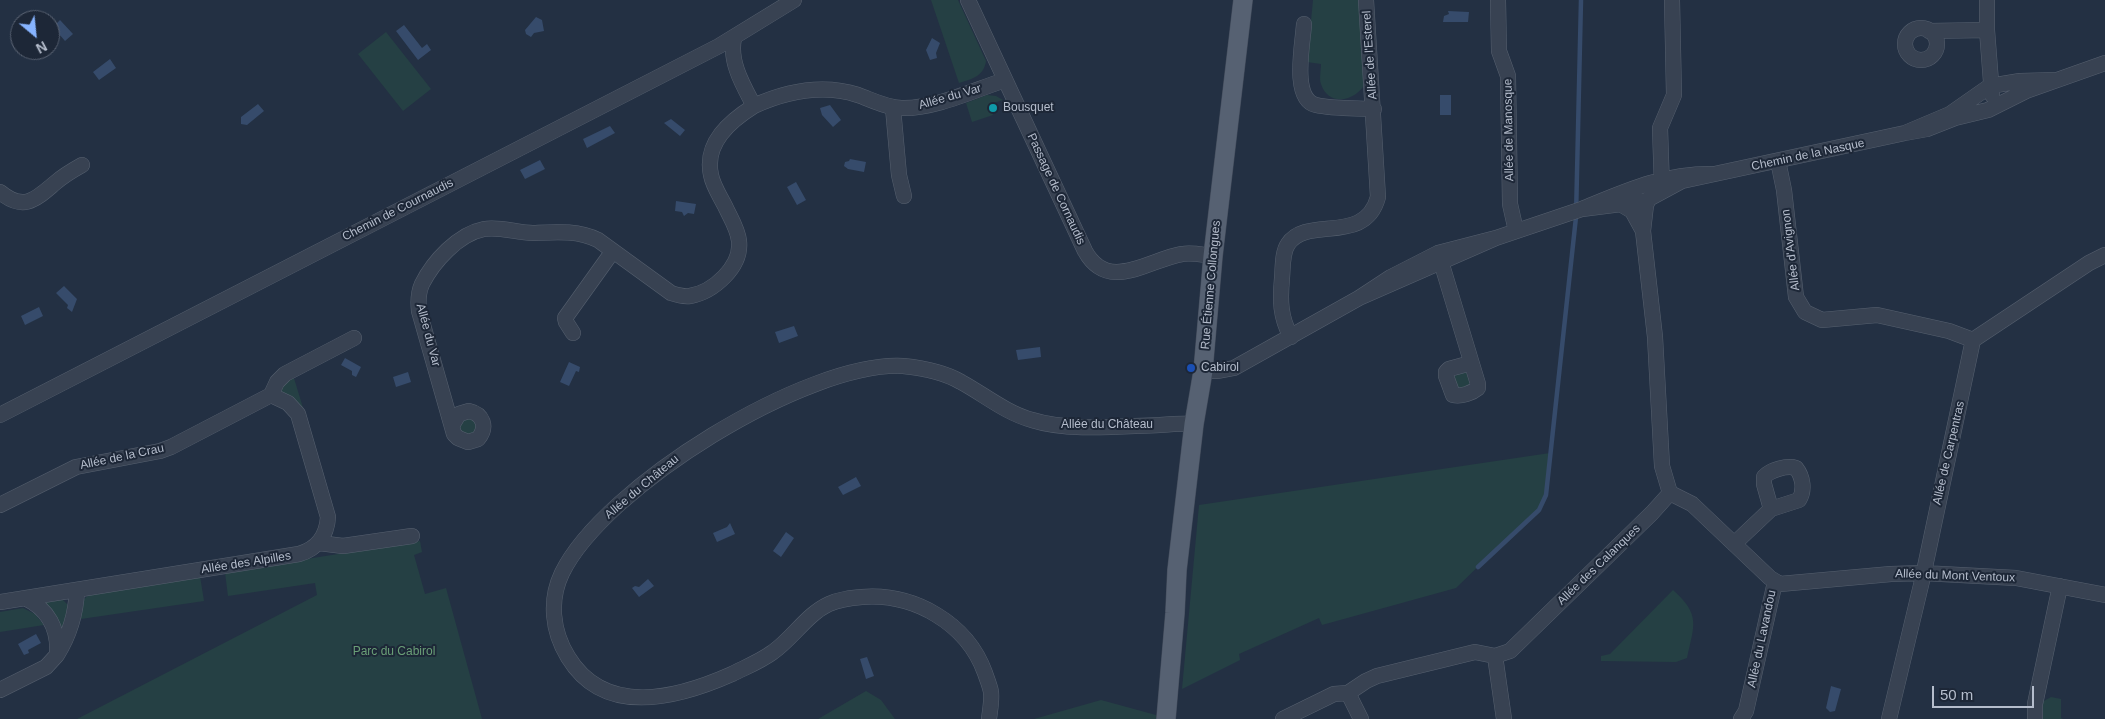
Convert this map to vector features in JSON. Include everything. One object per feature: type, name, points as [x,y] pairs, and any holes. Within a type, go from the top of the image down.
[{"type":"main road","name":"Rue Étienne Collongues","points":[[1166,719],[1176,613],[1177,570],[1194,424],[1203,371],[1213,256],[1243,0]]},
{"type":"street","name":"Chemin de Cournaudis","points":[[0,415],[719,46],[794,0]]},
{"type":"street","name":"Passage de Cornaudis","points":[[968,0],[1085,251],[1096,265],[1106,271],[1123,272],[1181,254],[1213,256]]},
{"type":"street","name":"Allée de l'Esterel","points":[[1291,337],[1282,318],[1280,303],[1285,251],[1288,244],[1297,236],[1305,233],[1355,224],[1373,211],[1379,190],[1366,0]]},
{"type":"street","name":"Allée de Manosque","points":[[1498,0],[1499,51],[1508,76],[1510,204],[1516,231]]},
{"type":"street","points":[[1670,493],[1662,466],[1654,337],[1643,231],[1646,205],[1654,189],[1660,128],[1674,95],[1672,0]]},
{"type":"street","points":[[1972,97],[1972,104],[1979,112],[1992,96],[1987,30],[1987,0]]},
{"type":"street","name":"Allée de l'Esterel","points":[[1304,24],[1300,84],[1304,96],[1316,105],[1374,109]]},
{"type":"street","points":[[1929,31],[1987,30]]},
{"type":"street","points":[[734,38],[733,56],[740,80],[754,106]]},
{"type":"street","points":[[719,46],[727,66],[740,80]]},
{"type":"street","name":"Chemin de la Nasque","points":[[1203,371],[1234,368],[1359,298],[1440,258],[1516,231],[1576,211],[1682,181],[1927,129],[2001,104],[2014,96],[2105,63]]},
{"type":"street","name":"Allée du Var","points":[[453,424],[419,311],[418,298],[422,285],[445,254],[465,237],[485,228],[518,233],[579,233],[598,240],[664,288],[679,296],[688,297],[697,294],[725,276],[735,263],[740,243],[711,176],[710,158],[713,148],[732,120],[754,106],[781,95],[822,89],[845,92],[893,108],[912,108],[928,105],[1005,80]]},
{"type":"street","name":"Chemin de la Nasque","points":[[1905,134],[1950,114],[1990,86],[2020,81],[2057,80]]},
{"type":"street","points":[[1990,86],[2002,95],[2014,96]]},
{"type":"street","points":[[893,108],[899,175],[904,196]]},
{"type":"street","name":"Allée d'Avignon","points":[[1778,161],[1784,190],[1796,296],[1805,312],[1822,320],[1877,315],[1949,331],[1973,340]]},
{"type":"street","points":[[0,192],[15,202],[34,200],[82,165]]},
{"type":"street","points":[[1643,231],[1627,204],[1654,189]]},
{"type":"street","name":"Chemin de la Nasque","points":[[1576,211],[1627,204]]},
{"type":"street","points":[[572,332],[565,318],[613,251]]},
{"type":"street","points":[[1973,340],[2089,263],[2105,255]]},
{"type":"street","points":[[1440,258],[1471,363]]},
{"type":"street","name":"Allée de la Crau","points":[[0,506],[76,467],[160,451],[171,447],[271,395],[277,382],[285,374],[354,338]]},
{"type":"street","name":"Allée de Carpentras","points":[[1889,719],[1923,573],[1973,340]]},
{"type":"street","name":"Allée du Château","points":[[989,719],[991,690],[975,650],[942,618],[921,606],[902,599],[882,596],[854,598],[829,604],[810,617],[771,654],[713,682],[668,696],[641,697],[614,694],[596,686],[576,669],[562,646],[557,633],[553,607],[558,582],[573,554],[612,510],[688,450],[776,402],[837,377],[868,368],[900,366],[920,368],[943,374],[959,380],[997,404],[1030,420],[1046,424],[1102,427],[1194,424]]},
{"type":"street","points":[[271,395],[288,403],[298,414],[328,517],[326,531],[319,543],[344,546],[412,536]]},
{"type":"street","name":"Allée du Lavandou","points":[[1670,493],[1692,504],[1775,582],[1746,712],[1741,719]]},
{"type":"street","name":"Allée des Calanques","points":[[1495,656],[1510,651],[1670,493]]},
{"type":"street","points":[[1734,544],[1770,509]]},
{"type":"street","name":"Allée des Alpilles","points":[[0,602],[299,554],[311,550],[319,543]]},
{"type":"street","name":"Allée du Mont Ventoux","points":[[1775,582],[1786,584],[1891,574],[1923,573],[2007,577],[2105,595]]},
{"type":"street","points":[[2035,719],[2035,704],[2060,586]]},
{"type":"street","points":[[0,690],[46,667],[57,655],[67,638],[77,590]]},
{"type":"street","points":[[25,598],[34,602],[47,614],[58,639],[57,655]]},
{"type":"street","points":[[1283,719],[1334,694],[1348,693],[1366,681],[1383,675],[1475,652],[1495,656],[1504,719]]},
{"type":"street","points":[[1348,693],[1360,719]]},
{"type":"green space","points":[[931,0],[958,0],[986,61],[983,70],[977,76],[959,83]]},
{"type":"green space","points":[[1313,0],[1360,0],[1366,81],[1362,88],[1351,97],[1337,99],[1330,97],[1321,84],[1321,64],[1307,62]]},
{"type":"green space","points":[[386,32],[431,89],[403,111],[358,54]]},
{"type":"green space","points":[[987,95],[996,96],[1003,100],[990,104],[993,115],[972,122],[966,103]]},
{"type":"green space","points":[[1466,371],[1470,385],[1459,389],[1453,377]]},
{"type":"green space","points":[[293,375],[304,411],[281,391],[284,383]]},
{"type":"green space","points":[[473,418],[478,428],[471,436],[460,433],[459,422],[462,419]]},
{"type":"green space","points":[[1550,453],[1546,495],[1539,510],[1528,518],[1456,588],[1322,625],[1319,618],[1239,654],[1240,660],[1182,689],[1199,505]]},
{"type":"green space","name":"Parc du Cabirol","points":[[420,541],[422,552],[414,555],[425,594],[446,588],[482,719],[77,719],[317,595],[315,583],[228,596],[225,572]]},
{"type":"green space","points":[[200,576],[204,601],[81,619],[81,605],[89,595]]},
{"type":"green space","points":[[1673,590],[1692,614],[1693,629],[1687,658],[1676,662],[1601,661],[1601,656],[1610,654]]},
{"type":"green space","points":[[62,599],[68,605],[62,633],[42,602]]},
{"type":"green space","points":[[23,608],[35,614],[44,625],[0,632],[0,612]]},
{"type":"green space","points":[[866,691],[881,700],[895,719],[818,719]]},
{"type":"green space","points":[[2051,697],[2061,699],[2061,718],[2063,719],[2041,719],[2042,702]]},
{"type":"green space","points":[[1101,700],[1156,715],[1156,719],[1034,719]]},
{"type":"water","points":[[1448,11],[1469,12],[1468,22],[1443,22],[1444,16],[1449,14]]},
{"type":"water","points":[[536,17],[542,20],[544,31],[534,33],[531,37],[526,34],[525,30]]},
{"type":"water","points":[[60,20],[73,34],[65,41],[60,35]]},
{"type":"water","points":[[404,25],[422,48],[427,44],[431,50],[418,60],[396,31]]},
{"type":"water","points":[[932,38],[940,43],[936,53],[937,58],[930,60],[926,50]]},
{"type":"water","points":[[110,59],[116,68],[99,80],[93,72]]},
{"type":"water","points":[[1440,95],[1451,95],[1451,115],[1440,115]]},
{"type":"water","points":[[258,104],[264,111],[247,125],[241,124],[241,117]]},
{"type":"water","points":[[830,105],[841,120],[833,127],[822,115],[820,108]]},
{"type":"water","points":[[671,119],[685,130],[680,136],[664,123]]},
{"type":"water","points":[[610,126],[615,133],[587,148],[583,139]]},
{"type":"water","points":[[850,159],[866,162],[864,172],[848,169],[844,166],[845,162]]},
{"type":"water","points":[[540,160],[545,169],[525,179],[520,170]]},
{"type":"water","points":[[796,182],[806,200],[797,205],[787,187]]},
{"type":"water","points":[[676,201],[696,204],[694,214],[688,213],[684,216],[682,212],[675,211]]},
{"type":"water","points":[[64,286],[77,299],[72,312],[56,293]]},
{"type":"water","points":[[39,307],[43,316],[25,325],[21,316]]},
{"type":"water","points":[[794,326],[798,336],[779,343],[775,332]]},
{"type":"water","points":[[1040,347],[1041,357],[1018,360],[1016,350]]},
{"type":"water","points":[[345,358],[361,367],[356,377],[352,375],[352,371],[341,365]]},
{"type":"water","points":[[569,362],[580,367],[579,372],[576,371],[569,386],[560,382]]},
{"type":"water","points":[[408,372],[411,382],[396,387],[393,377]]},
{"type":"water","points":[[856,477],[861,486],[843,495],[838,487]]},
{"type":"water","points":[[730,523],[735,534],[717,542],[713,533],[727,527]]},
{"type":"water","points":[[786,532],[794,538],[781,557],[773,551]]},
{"type":"water","points":[[648,579],[654,586],[639,597],[632,588],[635,586],[639,587]]},
{"type":"water","points":[[36,634],[41,643],[28,650],[29,653],[24,655],[18,644]]},
{"type":"water","points":[[867,657],[874,676],[866,679],[860,659]]},
{"type":"water","points":[[1831,686],[1841,689],[1835,711],[1830,712],[1826,708]]},
{"type":"waterway","points":[[1478,567],[1539,510],[1546,495],[1576,217],[1581,0]]},
{"type":"place","name":"Bousquet","points":[[993,108]]},
{"type":"place","name":"Cabirol","points":[[1191,368]]}]
